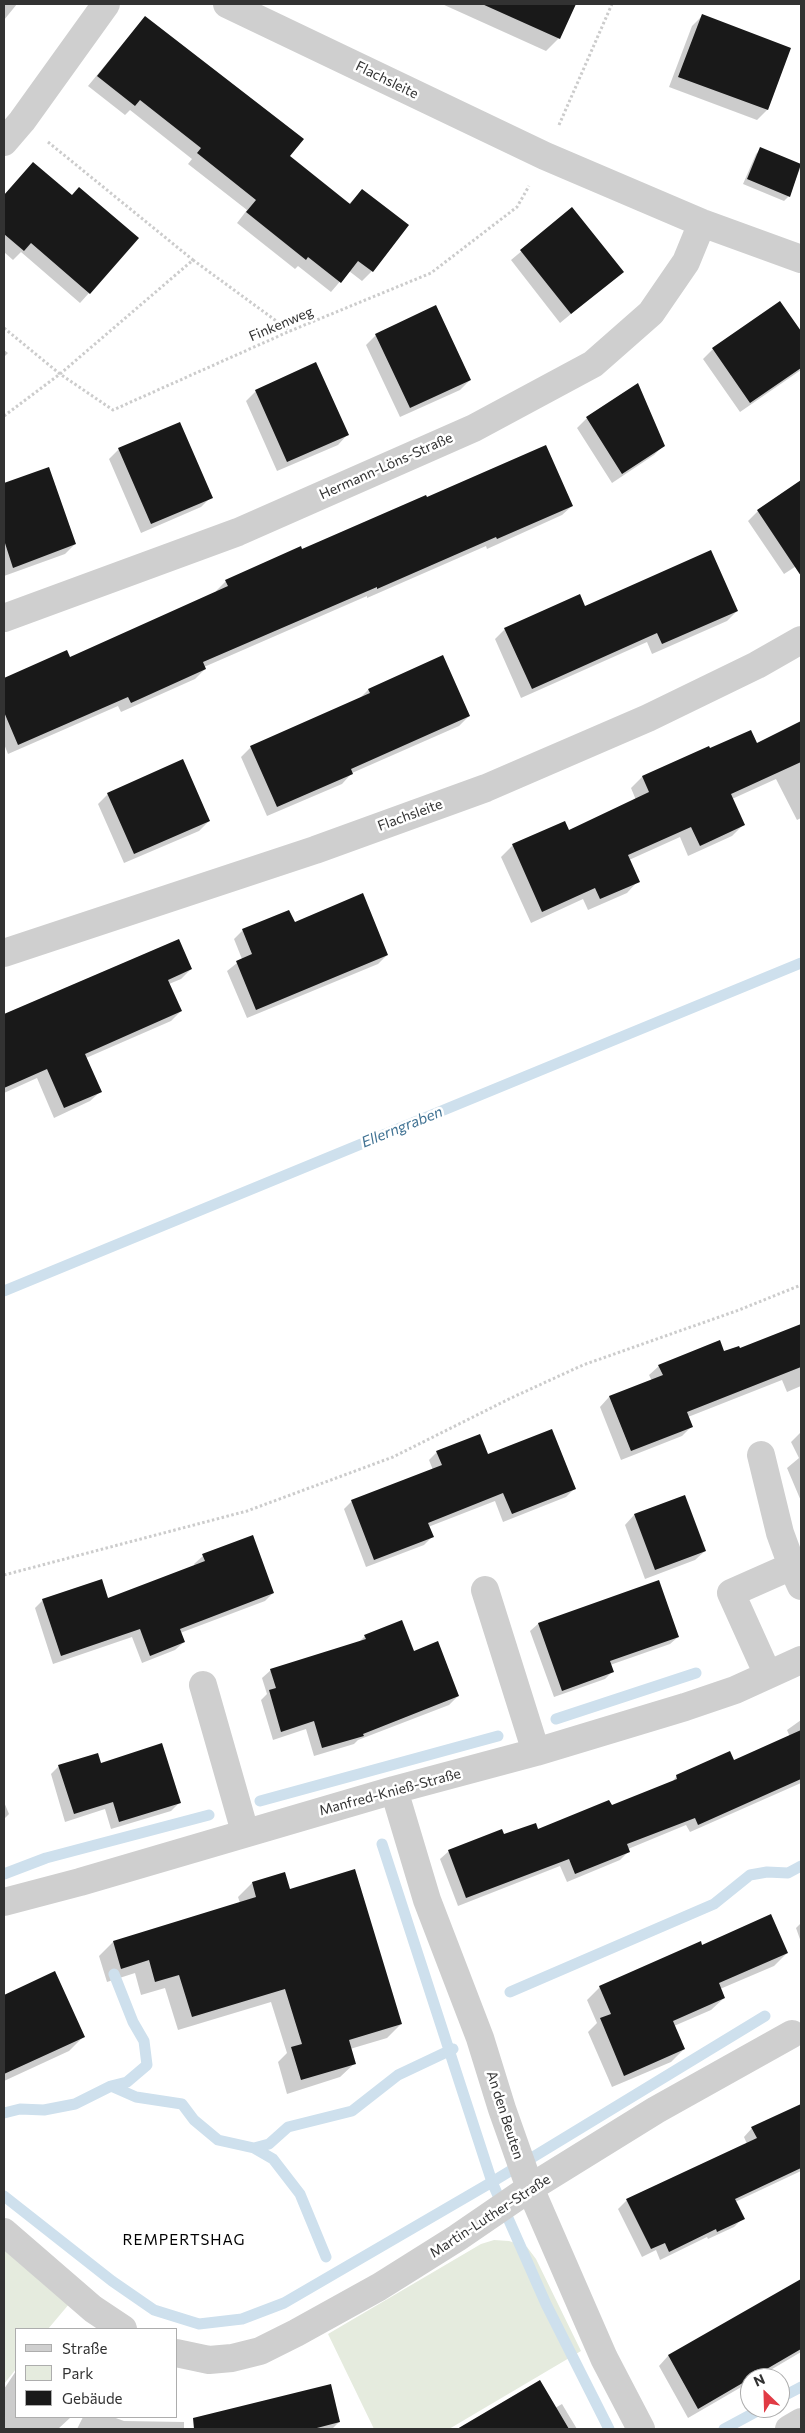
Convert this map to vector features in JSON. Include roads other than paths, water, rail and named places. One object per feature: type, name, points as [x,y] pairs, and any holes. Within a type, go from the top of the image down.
[{"type":"street","points":[[4,142],[22,121],[106,4]]},
{"type":"street","name":"Flachsleite","points":[[228,4],[545,156],[702,223],[801,259]]},
{"type":"street","name":"Hermann-Löns-Straße","points":[[4,618],[238,532],[474,428],[593,364],[651,313],[686,262],[702,223]]},
{"type":"street","name":"Flachsleite","points":[[4,953],[316,850],[486,788],[648,718],[757,665],[801,640]]},
{"type":"street","points":[[761,1455],[780,1533],[797,1576],[731,1594],[768,1675]]},
{"type":"street","points":[[485,1590],[536,1752]]},
{"type":"street","name":"Manfred-Knieß-Straße","points":[[4,1902],[80,1882],[244,1832],[536,1752],[685,1707],[735,1690],[801,1660]]},
{"type":"street","points":[[203,1685],[244,1832]]},
{"type":"street","name":"An den Beuten","points":[[394,1790],[427,1900],[480,2038],[502,2109],[530,2188],[604,2358],[641,2429]]},
{"type":"street","name":"Martin-Luther-Straße","points":[[178,2353],[209,2360],[232,2358],[260,2351],[296,2333],[379,2287],[457,2238],[530,2188],[656,2110],[792,2034]]},
{"type":"street","points":[[4,2232],[94,2309],[122,2328]]},
{"type":"street","points":[[790,2429],[801,2422]]},
{"type":"waterway","name":"Ellerngraben","points":[[4,1291],[801,963]]},
{"type":"waterway","points":[[556,1719],[696,1673]]},
{"type":"waterway","points":[[260,1801],[498,1736]]},
{"type":"waterway","points":[[4,1874],[46,1858],[209,1815]]},
{"type":"waterway","points":[[382,1844],[492,2182],[546,2304],[609,2429]]},
{"type":"waterway","points":[[510,1992],[714,1904],[750,1875],[767,1872],[788,1873],[801,1866]]},
{"type":"waterway","points":[[111,2086],[127,2082],[147,2065],[144,2041],[133,2022],[114,1974]]},
{"type":"waterway","points":[[4,2196],[112,2281],[154,2310],[199,2324],[242,2319],[284,2303],[492,2182],[765,2016]]},
{"type":"waterway","points":[[4,2113],[20,2109],[44,2110],[75,2104],[111,2086],[136,2097],[182,2104],[194,2120],[218,2140],[254,2148],[269,2144],[288,2127],[352,2111],[398,2075],[453,2049]]},
{"type":"waterway","points":[[254,2148],[273,2159],[300,2194],[326,2257]]},
{"type":"waterway","points":[[790,2393],[801,2387]]},
{"type":"waterway","points":[[724,2429],[744,2418]]},
{"type":"district","name":"REMPERTSHAG","points":[[184,2240]]}]
